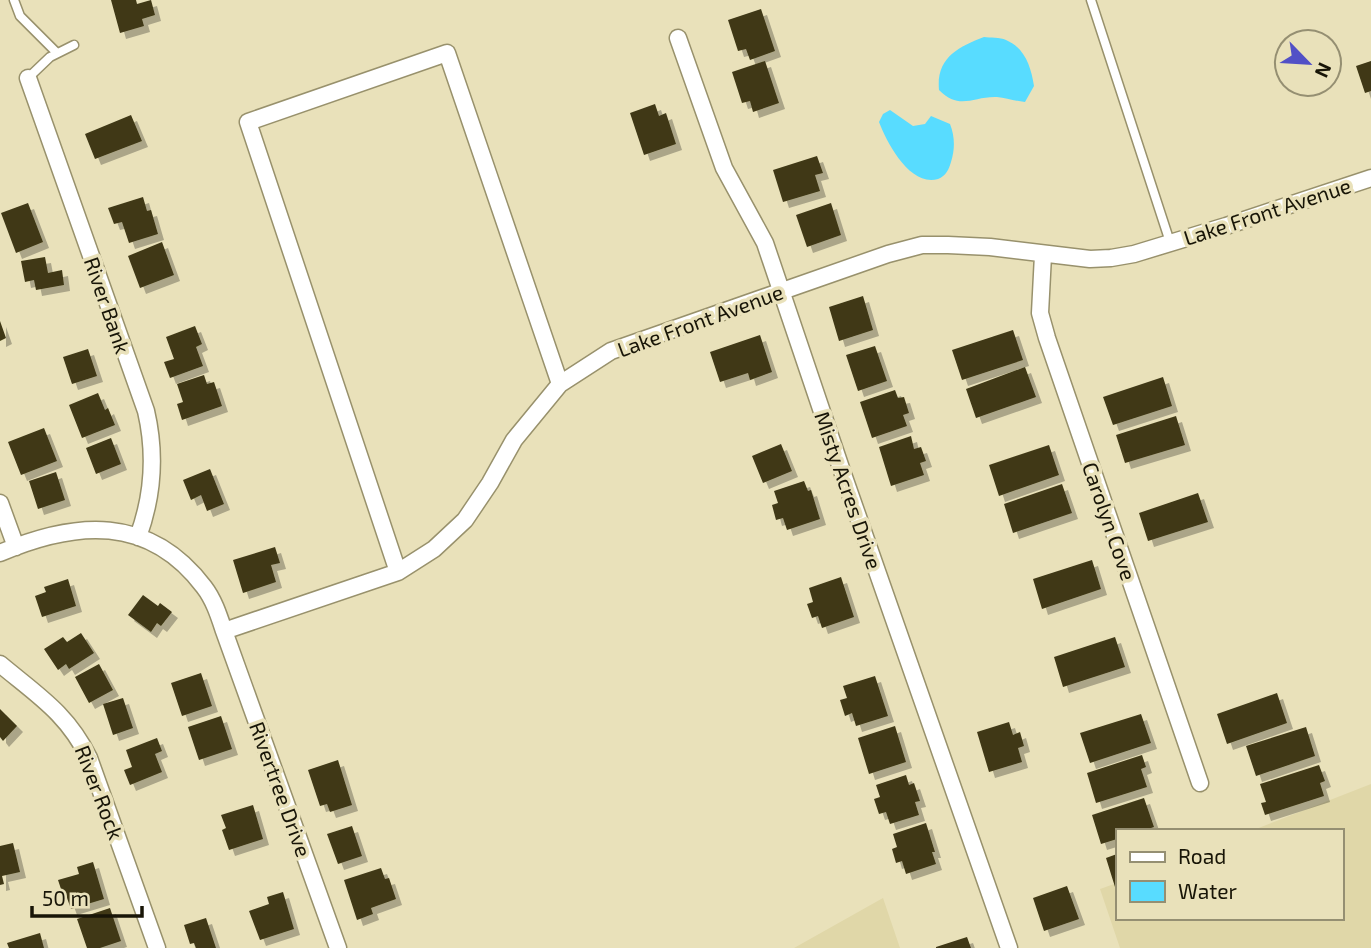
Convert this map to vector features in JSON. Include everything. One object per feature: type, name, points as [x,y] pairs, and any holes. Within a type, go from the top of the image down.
[{"type":"street","name":"Misty Acres Drive","points":[[678,38],[724,168],[765,243],[1009,948]]},
{"type":"street","points":[[398,572],[248,122],[447,53],[560,384]]},
{"type":"street","name":"River Bank","points":[[28,78],[146,411],[152,436],[151,483],[138,537]]},
{"type":"street","name":"Lake Front Avenue","points":[[224,631],[398,572],[434,549],[465,520],[514,440],[560,384],[611,351],[888,254],[922,246],[990,247],[1044,255],[1111,258],[1134,254],[1371,178]]},
{"type":"street","name":"Carolyn Cove","points":[[1044,255],[1040,313],[1047,338],[1200,783]]},
{"type":"street","points":[[0,503],[16,547]]},
{"type":"street","points":[[0,553],[61,532],[112,531],[138,537],[173,556],[205,588],[224,631]]},
{"type":"street","name":"Rivertree Drive","points":[[224,631],[338,948]]},
{"type":"street","name":"River Rock","points":[[0,664],[59,712],[80,739],[157,948]]},
{"type":"lane","points":[[15,0],[20,16],[57,53]]},
{"type":"lane","points":[[1091,0],[1170,242]]},
{"type":"lane","points":[[28,78],[50,57],[74,45]]},
{"type":"shaded area","points":[[1371,784],[1371,948],[1120,948],[1100,889],[1116,883],[1116,920],[1343,920],[1343,829],[1256,829]]},
{"type":"shaded area","points":[[883,898],[900,948],[794,948]]},
{"type":"water","points":[[984,37],[1006,40],[1022,53],[1029,65],[1034,86],[1025,102],[997,97],[960,101],[939,90],[939,79],[945,62],[958,50]]},
{"type":"water","points":[[890,110],[913,126],[925,124],[931,116],[950,124],[954,138],[953,152],[947,172],[943,176],[928,180],[909,170],[901,161],[879,122],[883,114]]},
{"type":"building","points":[[111,0],[136,0],[137,4],[151,0],[155,15],[142,19],[144,26],[120,33]]},
{"type":"building","points":[[761,9],[775,51],[750,60],[746,49],[738,51],[728,20]]},
{"type":"building","points":[[765,61],[779,103],[753,112],[750,101],[742,103],[732,72]]},
{"type":"building","points":[[1371,61],[1371,91],[1365,93],[1356,66]]},
{"type":"building","points":[[655,104],[659,116],[666,113],[676,144],[644,155],[630,113]]},
{"type":"building","points":[[131,115],[142,141],[95,159],[85,134]]},
{"type":"building","points":[[817,156],[823,173],[815,175],[820,191],[783,202],[773,170]]},
{"type":"building","points":[[143,197],[147,211],[151,210],[158,234],[129,243],[122,222],[114,224],[108,208]]},
{"type":"building","points":[[28,203],[43,242],[16,253],[1,213]]},
{"type":"building","points":[[831,203],[841,235],[807,247],[796,215]]},
{"type":"building","points":[[162,242],[174,275],[140,288],[128,256]]},
{"type":"building","points":[[45,257],[48,273],[62,270],[64,285],[36,290],[34,280],[25,282],[21,261]]},
{"type":"building","points":[[863,296],[873,330],[839,341],[829,307]]},
{"type":"building","points":[[0,321],[6,338],[0,341]]},
{"type":"building","points":[[195,326],[202,344],[196,347],[203,366],[170,378],[164,362],[174,359],[166,337]]},
{"type":"building","points":[[1013,330],[1023,360],[962,380],[952,350]]},
{"type":"building","points":[[760,335],[772,372],[750,380],[748,373],[720,382],[710,352]]},
{"type":"building","points":[[875,346],[887,381],[858,391],[846,355]]},
{"type":"building","points":[[88,349],[97,376],[72,384],[63,357]]},
{"type":"building","points":[[1025,367],[1036,397],[976,418],[966,389]]},
{"type":"building","points":[[204,375],[207,384],[214,382],[222,406],[182,420],[177,404],[183,402],[177,384]]},
{"type":"building","points":[[1163,377],[1172,406],[1113,425],[1103,397]]},
{"type":"building","points":[[895,390],[898,398],[904,397],[909,413],[903,415],[907,426],[872,438],[860,402]]},
{"type":"building","points":[[98,393],[115,425],[82,438],[69,405]]},
{"type":"building","points":[[1176,416],[1185,445],[1125,463],[1116,435]]},
{"type":"building","points":[[44,428],[57,461],[21,475],[8,442]]},
{"type":"building","points":[[911,436],[914,449],[921,447],[926,461],[920,463],[924,475],[891,486],[879,447]]},
{"type":"building","points":[[111,438],[121,464],[96,474],[86,448]]},
{"type":"building","points":[[781,444],[792,471],[763,483],[752,456]]},
{"type":"building","points":[[1049,445],[1059,475],[999,496],[989,465]]},
{"type":"building","points":[[210,469],[224,504],[207,511],[201,495],[191,500],[183,480]]},
{"type":"building","points":[[56,472],[65,500],[38,509],[29,481]]},
{"type":"building","points":[[804,481],[808,491],[811,490],[820,519],[787,530],[783,518],[776,520],[772,505],[778,503],[774,491]]},
{"type":"building","points":[[1062,484],[1072,513],[1013,533],[1004,504]]},
{"type":"building","points":[[1198,493],[1208,522],[1148,541],[1139,513]]},
{"type":"building","points":[[275,547],[280,563],[271,565],[276,582],[243,593],[233,560]]},
{"type":"building","points":[[1092,560],[1101,589],[1042,609],[1033,579]]},
{"type":"building","points":[[841,577],[854,617],[822,628],[818,616],[812,618],[807,604],[813,602],[809,588]]},
{"type":"building","points":[[68,579],[76,606],[42,617],[35,596],[46,592],[44,587]]},
{"type":"building","points":[[143,595],[172,612],[161,626],[157,623],[151,632],[128,615]]},
{"type":"building","points":[[81,633],[94,653],[69,669],[66,664],[58,670],[44,649],[63,637],[67,642]]},
{"type":"building","points":[[1115,637],[1125,667],[1063,687],[1054,657]]},
{"type":"building","points":[[99,664],[113,690],[89,703],[75,677]]},
{"type":"building","points":[[201,673],[212,706],[182,716],[171,683]]},
{"type":"building","points":[[875,676],[888,716],[856,726],[852,713],[845,716],[840,700],[847,698],[843,686]]},
{"type":"building","points":[[1277,693],[1287,723],[1227,744],[1217,714]]},
{"type":"building","points":[[123,698],[133,728],[113,735],[103,704]]},
{"type":"building","points":[[0,709],[17,726],[3,741],[0,737]]},
{"type":"building","points":[[1141,714],[1151,743],[1090,763],[1080,733]]},
{"type":"building","points":[[221,716],[232,749],[199,760],[188,727]]},
{"type":"building","points":[[1009,722],[1013,735],[1020,732],[1024,746],[1018,748],[1022,762],[989,772],[977,732]]},
{"type":"building","points":[[895,726],[906,762],[869,774],[858,738]]},
{"type":"building","points":[[1306,727],[1315,756],[1256,776],[1246,746]]},
{"type":"building","points":[[157,738],[162,751],[155,754],[162,772],[130,785],[124,770],[132,767],[126,750]]},
{"type":"building","points":[[1142,755],[1146,767],[1141,769],[1147,787],[1096,803],[1087,773]]},
{"type":"building","points":[[338,760],[352,805],[330,812],[327,804],[320,806],[308,770]]},
{"type":"building","points":[[1319,765],[1325,781],[1320,783],[1324,796],[1265,815],[1261,803],[1266,802],[1260,784]]},
{"type":"building","points":[[906,775],[909,785],[914,783],[920,801],[915,802],[919,815],[890,824],[886,812],[879,814],[874,799],[880,797],[876,785]]},
{"type":"building","points":[[1144,798],[1154,827],[1116,829],[1116,839],[1101,844],[1092,815]]},
{"type":"building","points":[[253,805],[263,839],[229,850],[222,830],[226,828],[221,815]]},
{"type":"building","points":[[926,823],[936,864],[906,874],[902,861],[896,863],[892,849],[897,847],[893,834]]},
{"type":"building","points":[[352,826],[362,856],[338,864],[327,834]]},
{"type":"building","points":[[13,843],[20,872],[2,876],[4,884],[0,885],[0,846]]},
{"type":"building","points":[[1116,854],[1115,887],[1106,858]]},
{"type":"building","points":[[93,862],[104,899],[71,909],[58,880],[79,874],[77,867]]},
{"type":"building","points":[[381,868],[385,879],[389,878],[396,899],[371,908],[373,914],[357,920],[344,880]]},
{"type":"building","points":[[1067,886],[1079,919],[1044,931],[1033,898]]},
{"type":"building","points":[[283,892],[294,929],[260,940],[249,911],[269,904],[267,897]]},
{"type":"building","points":[[110,908],[121,941],[100,948],[87,948],[77,919]]},
{"type":"building","points":[[206,918],[216,948],[196,948],[194,943],[190,944],[184,925]]},
{"type":"building","points":[[40,933],[44,948],[9,948],[7,943]]},
{"type":"building","points":[[967,937],[971,948],[936,948],[936,947]]}]
